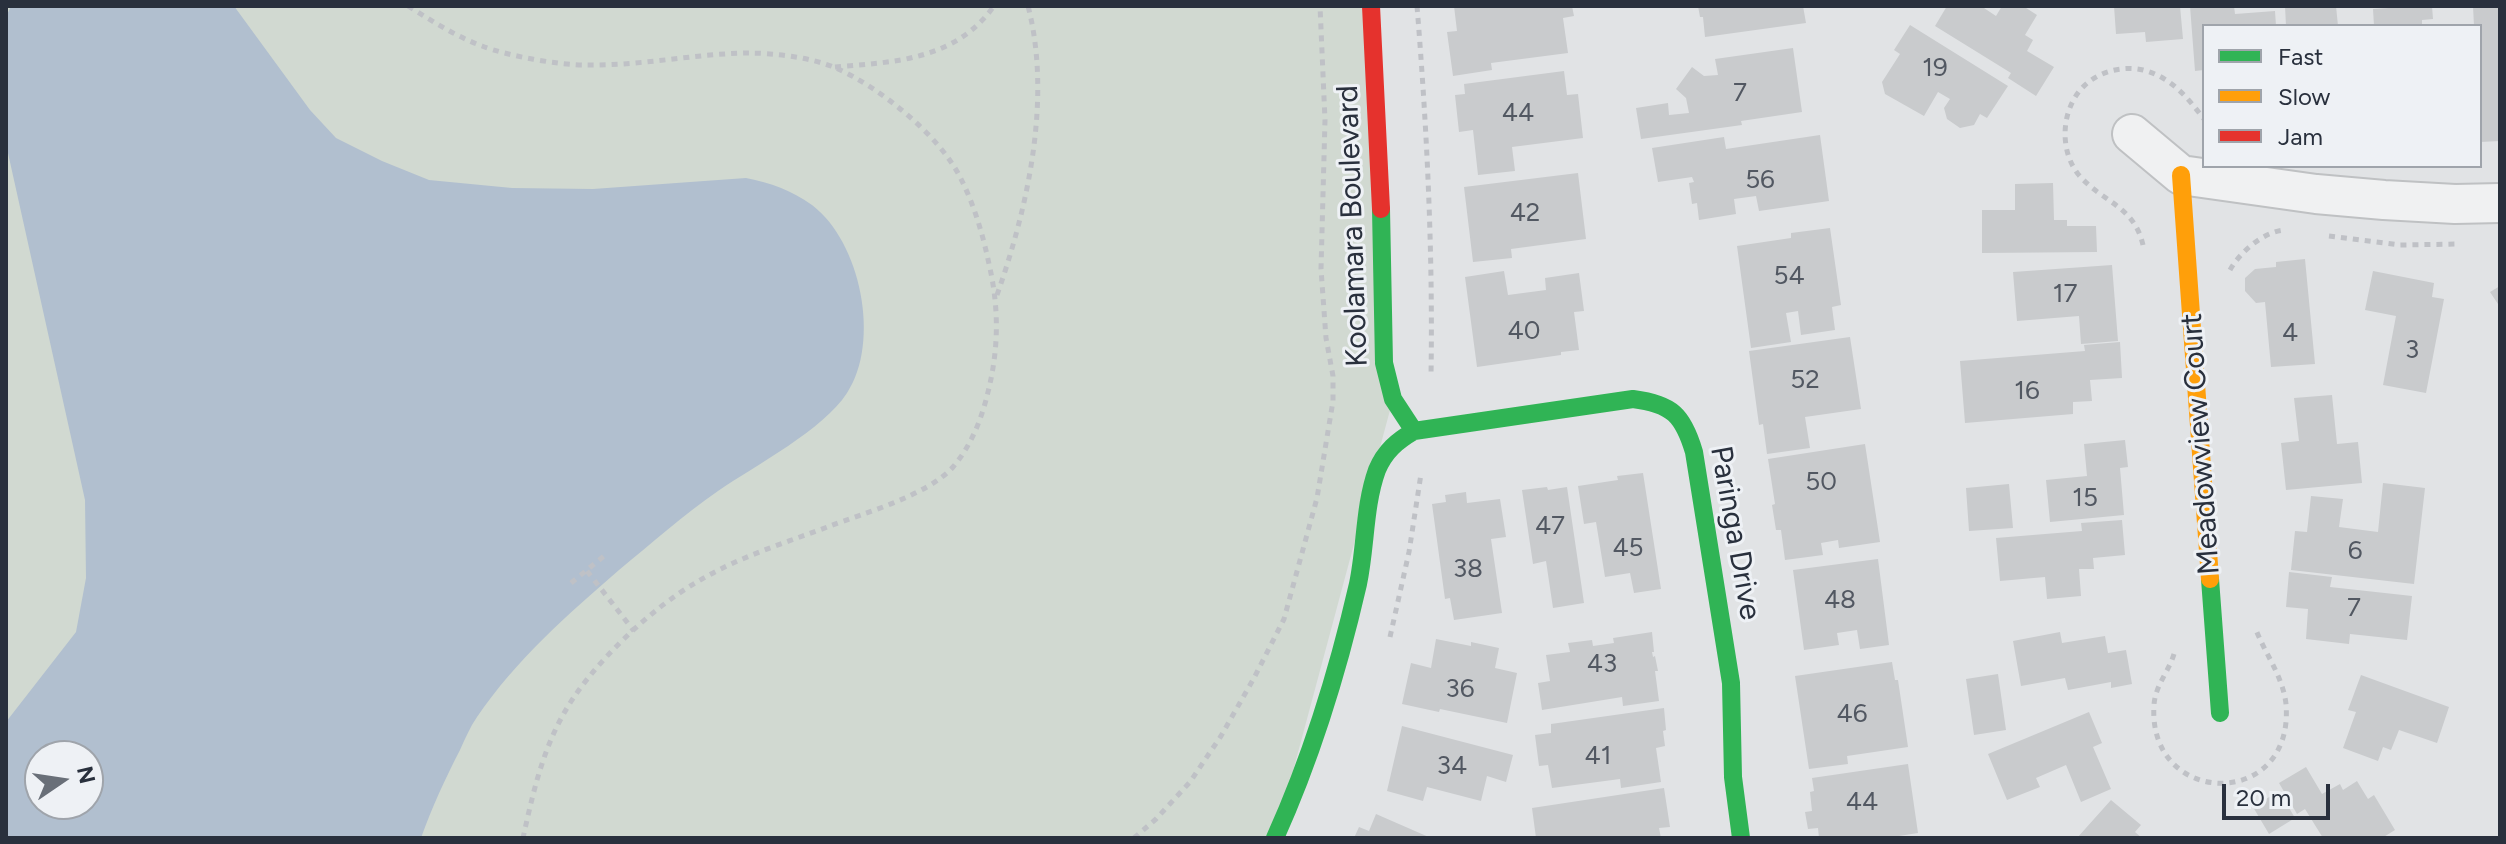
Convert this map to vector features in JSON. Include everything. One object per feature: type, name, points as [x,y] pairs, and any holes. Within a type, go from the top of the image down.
[{"type":"street","name":"Koolamara Boulevard","points":[[1371,6],[1383,252],[1384,363],[1393,399],[1414,431]]},
{"type":"street","points":[[2132,134],[2181,175],[2384,200],[2500,203]]},
{"type":"street","name":"Meadowview Court","points":[[2181,175],[2220,713]]},
{"type":"street","name":"Paringa Drive","points":[[1414,431],[1633,399],[1666,406],[1678,414],[1686,425],[1694,452],[1731,683],[1733,777],[1741,838]]},
{"type":"street","points":[[1275,838],[1316,733],[1342,651],[1360,573],[1374,480],[1383,457],[1400,439],[1414,431]]},
{"type":"path","points":[[408,6],[440,26],[484,47],[559,62],[635,64],[748,53],[792,57],[834,67],[876,91],[912,118],[959,173],[982,235],[996,299],[998,341],[984,408],[970,441],[951,470],[914,494],[728,565],[695,583],[634,631],[608,655],[562,715],[545,758],[523,838]]},
{"type":"path","points":[[834,67],[880,63],[934,53],[959,41],[983,22],[994,6]]},
{"type":"path","points":[[996,299],[1013,252],[1037,119],[1038,72],[1028,6]]},
{"type":"path","points":[[1134,838],[1190,782],[1254,678],[1284,619],[1317,498],[1333,401],[1321,269],[1325,120],[1320,6]]},
{"type":"path","points":[[1417,6],[1425,121],[1431,377]]},
{"type":"path","points":[[571,583],[604,556]]},
{"type":"path","points":[[587,571],[634,631]]},
{"type":"shaded area","points":[[6,6],[1371,6],[1393,399],[1275,838],[6,838]]},
{"type":"water","points":[[11,6],[234,6],[310,110],[336,138],[429,180],[512,188],[593,189],[746,178],[796,195],[829,222],[854,267],[864,321],[863,347],[857,372],[847,393],[822,420],[680,519],[580,604],[525,657],[472,725],[421,838],[6,838],[6,722],[76,632],[86,578],[85,500],[6,144],[6,17]]},
{"type":"building","points":[[1454,6],[1572,6],[1574,16],[1563,18],[1568,53],[1491,63],[1492,70],[1453,76],[1447,32],[1457,31]]},
{"type":"building","points":[[1698,6],[1803,6],[1806,23],[1705,37],[1703,17],[1700,17]]},
{"type":"building","points":[[1947,6],[1981,6],[1996,16],[2002,6],[2023,6],[2037,15],[2025,35],[2033,40],[2027,51],[2054,67],[2036,96],[2008,78],[2011,73],[1935,26]]},
{"type":"building","points":[[2114,6],[2180,6],[2183,39],[2146,42],[2145,32],[2116,34]]},
{"type":"building","points":[[2190,6],[2234,6],[2235,14],[2275,11],[2276,24],[2202,24],[2202,70],[2195,71]]},
{"type":"building","points":[[2285,6],[2336,6],[2338,24],[2286,24]]},
{"type":"building","points":[[2432,6],[2433,19],[2422,20],[2422,24],[2374,24],[2373,9]]},
{"type":"building","points":[[2473,6],[2500,6],[2500,141],[2482,142],[2482,24],[2474,24]]},
{"type":"building","points":[[1910,25],[2008,86],[1987,118],[1980,114],[1974,125],[1960,128],[1947,119],[1944,108],[1950,99],[1938,92],[1924,116],[1885,94],[1882,82],[1900,54],[1894,50]]},
{"type":"building","points":[[1793,48],[1802,112],[1741,121],[1742,125],[1641,139],[1636,108],[1668,103],[1669,115],[1689,113],[1686,98],[1676,89],[1692,67],[1704,76],[1718,75],[1715,59]]},
{"type":"building","points":[[1564,71],[1567,95],[1578,94],[1583,138],[1512,147],[1515,171],[1478,175],[1473,130],[1459,132],[1455,95],[1465,94],[1464,84]]},
{"type":"building","points":[[1820,135],[1829,201],[1759,211],[1756,196],[1734,199],[1736,214],[1699,220],[1697,203],[1692,204],[1689,183],[1694,182],[1692,177],[1658,182],[1652,148],[1724,137],[1726,149]]},
{"type":"building","points":[[1578,173],[1586,239],[1511,249],[1512,258],[1473,262],[1464,187]]},
{"type":"building","points":[[2053,183],[2054,220],[2067,220],[2067,226],[2096,226],[2097,252],[1982,253],[1982,210],[2015,210],[2015,184]]},
{"type":"building","points":[[1830,228],[1841,305],[1832,307],[1835,330],[1801,335],[1798,311],[1786,313],[1791,342],[1751,348],[1737,246],[1791,238],[1791,233]]},
{"type":"building","points":[[2305,259],[2315,364],[2271,367],[2265,302],[2256,303],[2245,291],[2245,278],[2255,269],[2276,267],[2276,262]]},
{"type":"building","points":[[2112,265],[2118,341],[2081,344],[2079,316],[2017,321],[2013,272]]},
{"type":"building","points":[[1504,271],[1508,295],[1546,290],[1545,278],[1579,273],[1584,311],[1574,312],[1579,350],[1477,367],[1465,277]]},
{"type":"building","points":[[2373,271],[2434,283],[2432,297],[2444,299],[2426,393],[2383,385],[2396,316],[2365,310]]},
{"type":"building","points":[[2500,286],[2500,307],[2490,292]]},
{"type":"building","points":[[1850,337],[1861,409],[1805,417],[1810,448],[1767,454],[1763,424],[1759,425],[1749,351]]},
{"type":"building","points":[[2120,342],[2122,378],[2090,380],[2092,401],[2073,402],[2073,414],[1965,423],[1960,361],[2085,351],[2084,345]]},
{"type":"building","points":[[2332,395],[2337,444],[2358,442],[2362,483],[2286,490],[2281,443],[2299,441],[2294,398]]},
{"type":"building","points":[[2125,440],[2128,467],[2120,468],[2124,515],[2050,522],[2046,480],[2087,476],[2084,444]]},
{"type":"building","points":[[1865,444],[1880,542],[1839,548],[1838,540],[1821,543],[1823,555],[1785,560],[1781,530],[1776,530],[1768,459]]},
{"type":"building","points":[[1643,473],[1661,589],[1634,593],[1630,573],[1605,577],[1596,522],[1584,524],[1578,486]]},
{"type":"building","points":[[2383,483],[2425,488],[2414,584],[2291,570],[2295,531],[2307,532],[2311,496],[2343,499],[2339,527],[2378,532]]},
{"type":"building","points":[[2009,484],[2013,528],[1969,531],[1966,488]]},
{"type":"building","points":[[1547,487],[1548,490],[1567,487],[1584,603],[1553,608],[1546,561],[1533,564],[1522,490]]},
{"type":"building","points":[[1466,492],[1467,503],[1500,499],[1506,537],[1491,539],[1502,613],[1454,620],[1450,598],[1445,599],[1432,504],[1446,502],[1445,495]]},
{"type":"building","points":[[2122,520],[2125,555],[2093,558],[2094,569],[2079,569],[2081,596],[2047,599],[2045,577],[2000,581],[1996,538],[2082,531],[2081,523]]},
{"type":"building","points":[[1878,559],[1889,645],[1860,649],[1857,630],[1837,633],[1839,645],[1804,650],[1793,570]]},
{"type":"building","points":[[2289,572],[2332,577],[2330,587],[2412,596],[2407,640],[2350,634],[2349,644],[2306,639],[2308,609],[2286,607]]},
{"type":"building","points":[[1652,632],[1659,701],[1623,706],[1622,697],[1542,710],[1538,683],[1550,681],[1546,655],[1570,652],[1568,643],[1592,640],[1593,646],[1614,643],[1613,638]]},
{"type":"building","points":[[2060,632],[2062,643],[2105,636],[2108,653],[2126,650],[2132,684],[2111,688],[2111,682],[2068,690],[2065,678],[2021,686],[2013,641]]},
{"type":"building","points":[[1436,639],[1499,648],[1495,668],[1517,673],[1507,723],[1402,704],[1411,663],[1431,668]]},
{"type":"building","points":[[1892,662],[1895,680],[1898,680],[1908,747],[1847,756],[1848,764],[1809,769],[1795,676]]},
{"type":"building","points":[[1998,674],[2006,730],[1974,735],[1966,679]]},
{"type":"building","points":[[2361,675],[2449,707],[2437,743],[2399,730],[2391,750],[2383,747],[2378,761],[2343,748],[2356,712],[2348,710]]},
{"type":"building","points":[[1664,708],[1665,746],[1656,748],[1661,782],[1621,788],[1620,779],[1552,788],[1548,765],[1539,766],[1535,735],[1551,733],[1551,724]]},
{"type":"building","points":[[2089,712],[2102,743],[2093,747],[2111,789],[2081,802],[2066,765],[2036,778],[2040,787],[2007,800],[1988,754]]},
{"type":"building","points":[[1402,726],[1513,755],[1506,782],[1487,776],[1481,801],[1427,787],[1423,801],[1387,791]]},
{"type":"building","points":[[1908,764],[1918,833],[1886,838],[1819,838],[1818,828],[1808,829],[1805,812],[1812,811],[1812,778]]},
{"type":"building","points":[[2306,767],[2322,794],[2340,784],[2343,790],[2357,781],[2368,799],[2374,795],[2395,830],[2382,838],[2323,838],[2305,809],[2297,814],[2279,783]]},
{"type":"building","points":[[1664,788],[1670,827],[1659,828],[1661,838],[1536,838],[1532,808]]},
{"type":"building","points":[[2279,791],[2295,818],[2269,834],[2253,807]]},
{"type":"building","points":[[2111,800],[2141,825],[2135,832],[2142,838],[2077,838]]},
{"type":"building","points":[[1376,814],[1431,838],[1354,838],[1359,827],[1369,831]]},
{"type":"traffic: fast","points":[[1275,838],[1312,745],[1342,649],[1361,570],[1370,498],[1377,470],[1392,447],[1414,431],[1393,399],[1384,363],[1381,209]]},
{"type":"traffic: fast","points":[[1414,431],[1633,399],[1667,408],[1680,420],[1694,452],[1731,683],[1733,777],[1741,838]]},
{"type":"traffic: fast","points":[[2210,579],[2220,713]]},
{"type":"traffic: slow","points":[[2181,175],[2210,579]]},
{"type":"traffic: jam","points":[[1371,6],[1381,209]]}]
